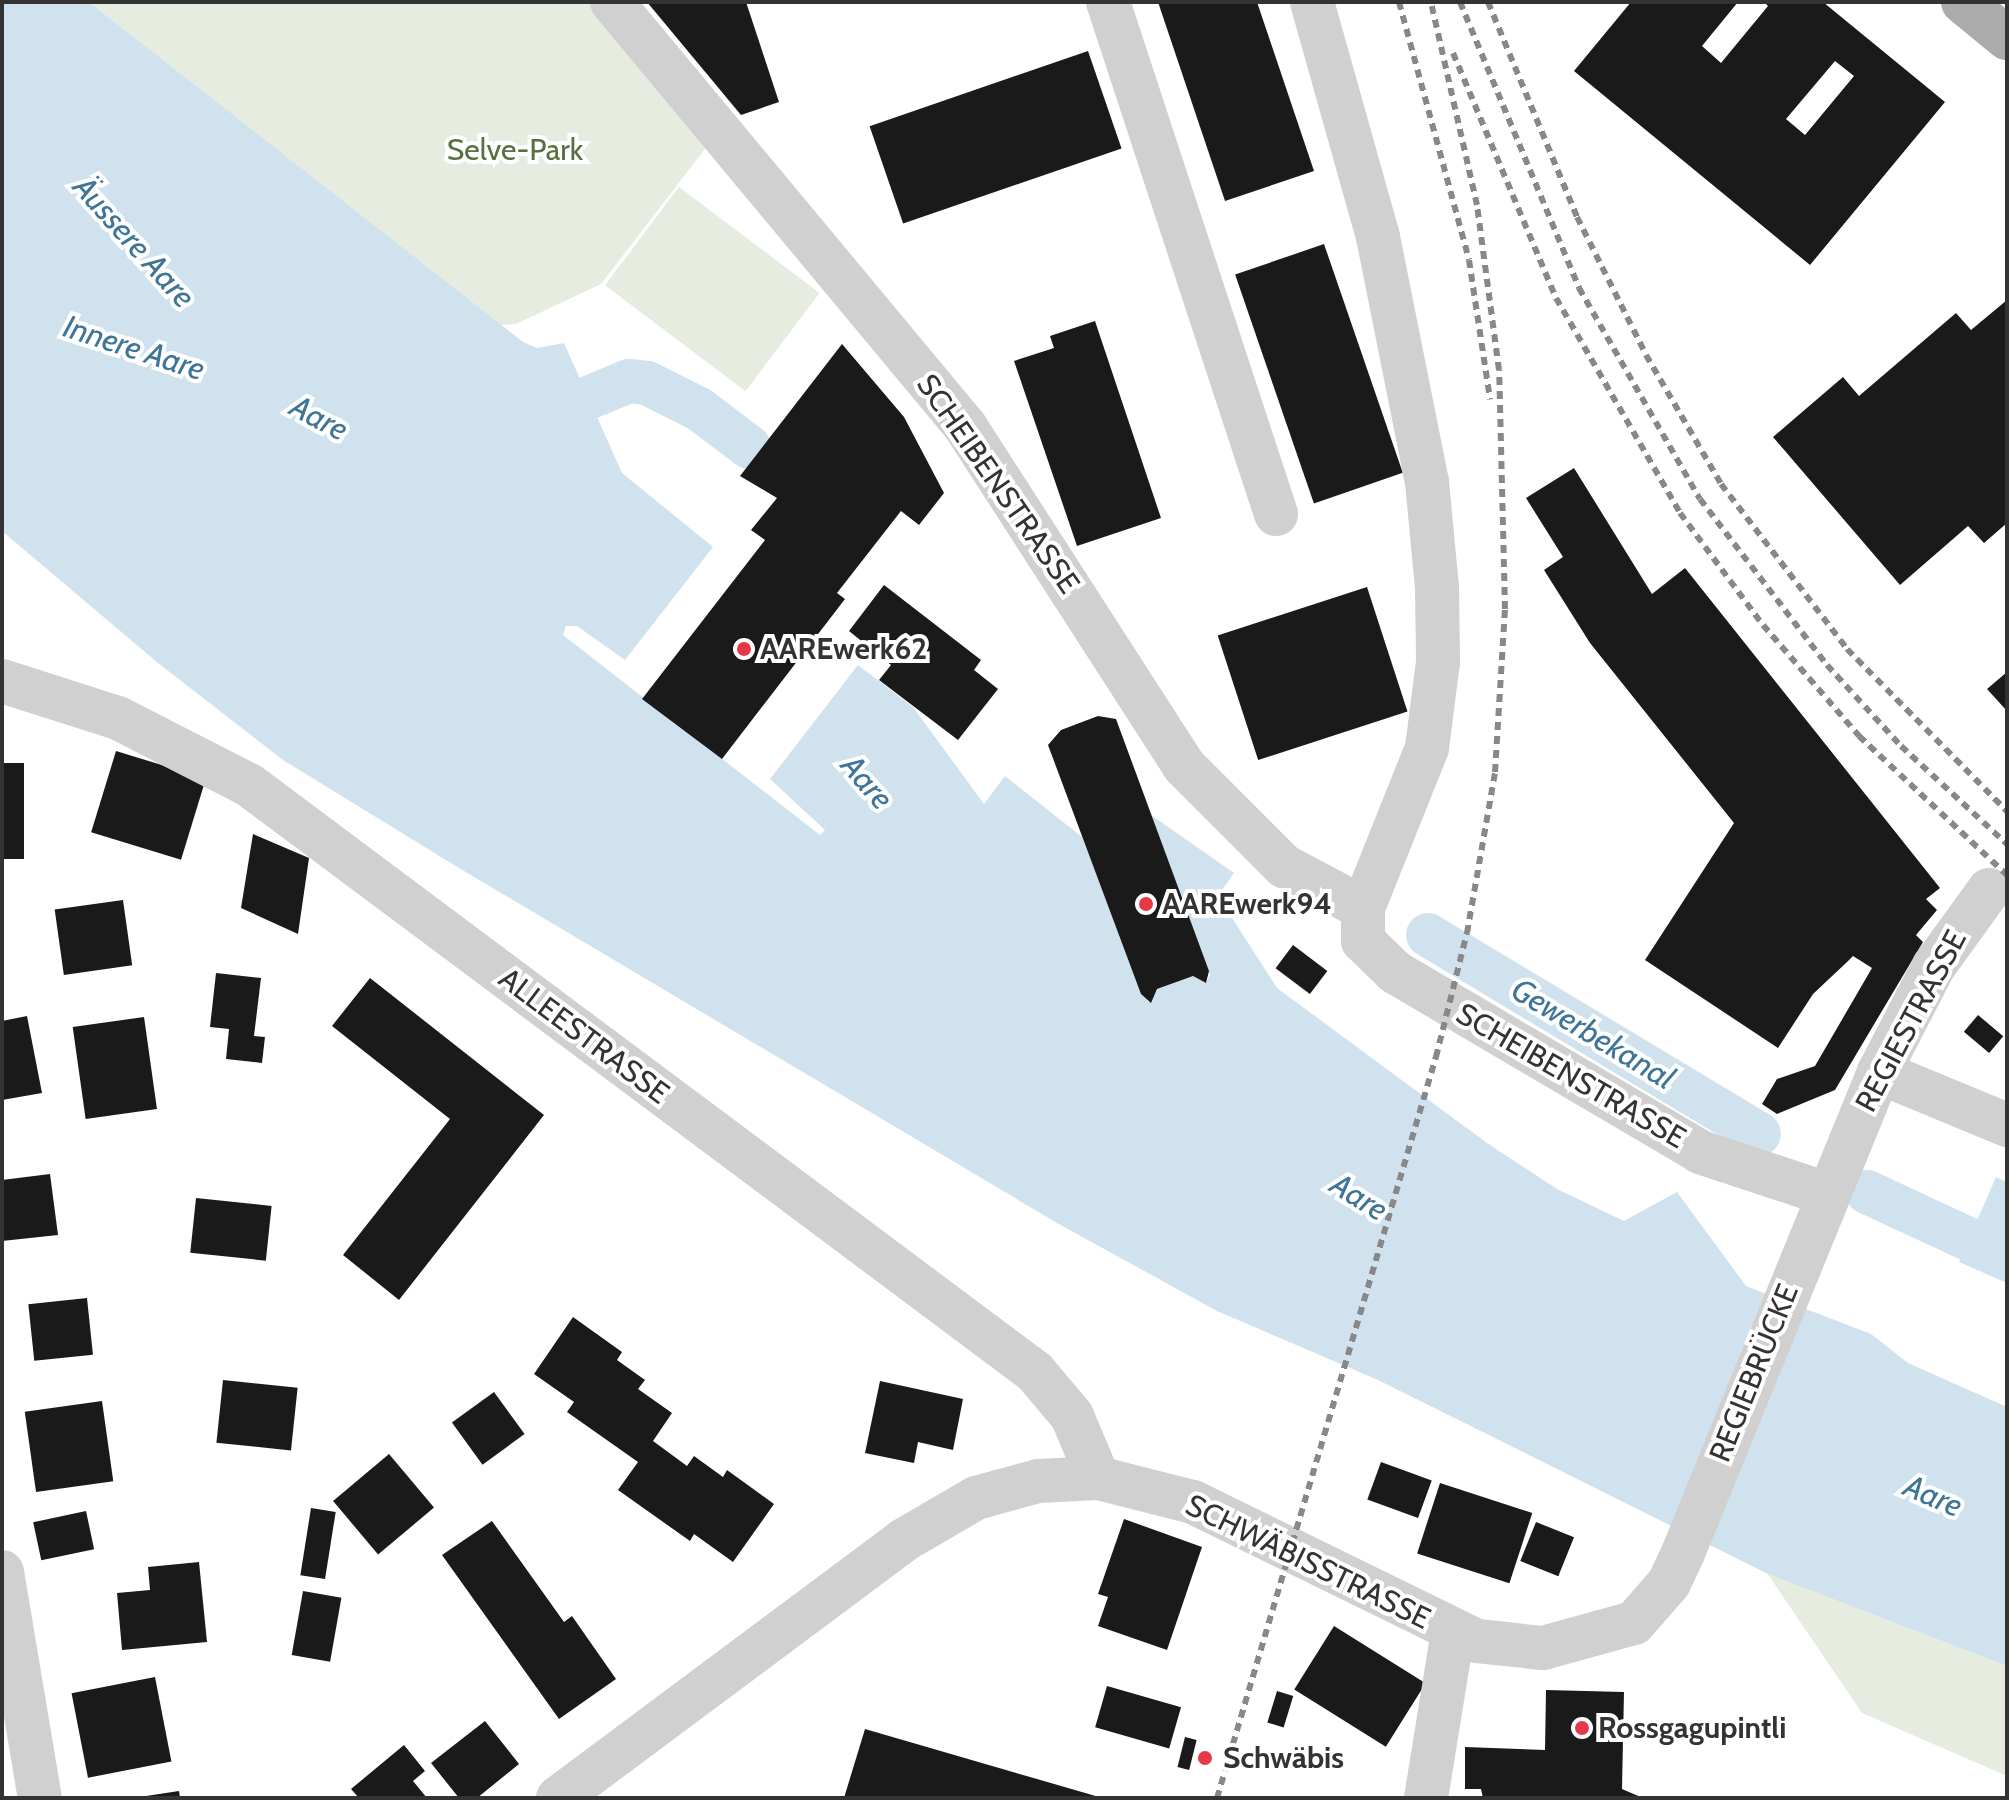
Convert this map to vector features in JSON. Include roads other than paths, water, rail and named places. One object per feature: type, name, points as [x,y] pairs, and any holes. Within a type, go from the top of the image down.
[{"type":"main road","points":[[1963,2],[2007,38]]},
{"type":"street","name":"SCHEIBENSTRASSE","points":[[612,2],[724,133],[980,447],[1184,766],[1284,866],[1363,908]]},
{"type":"street","points":[[1108,2],[1276,514]]},
{"type":"street","name":"SCHEIBENSTRASSE","points":[[1312,2],[1378,237],[1427,482],[1437,588],[1438,662],[1427,748],[1363,908],[1363,941],[1395,972],[1700,1152],[1834,1176]]},
{"type":"street","name":"ALLEESTRASSE","points":[[2,681],[118,718],[249,785],[873,1251],[1058,1394],[1098,1478]]},
{"type":"street","name":"REGIESTRASSE","points":[[1834,1176],[1879,1072],[1934,966],[1989,890]]},
{"type":"street","points":[[1879,1072],[2007,1125]]},
{"type":"street","name":"REGIEBRÜCKE","points":[[1683,1553],[1834,1176]]},
{"type":"street","name":"SCHWÄBISSTRASSE","points":[[558,1798],[950,1511],[1005,1488],[1098,1478],[1193,1502],[1239,1522],[1453,1632],[1543,1648],[1617,1631],[1653,1605],[1683,1553]]},
{"type":"street","points":[[2,1572],[40,1798]]},
{"type":"street","points":[[1426,1798],[1453,1632]]},
{"type":"water","points":[[2,2],[89,2],[523,342],[537,348],[564,343],[622,473],[713,547],[625,660],[577,626],[566,626],[563,635],[820,835],[825,830],[770,779],[858,665],[913,707],[984,804],[1005,776],[1082,837],[1148,1002],[1157,989],[1193,976],[1206,983],[1210,975],[1151,815],[1234,873],[1218,896],[1277,988],[1487,1143],[1557,1189],[1624,1221],[1677,1192],[1746,1286],[1871,1334],[1908,1363],[2007,1407],[2007,1666],[1766,1573],[1378,1380],[1217,1311],[1057,1223],[454,865],[283,760],[158,663],[2,531]]},
{"type":"water","points":[[1996,1177],[2007,1182],[2007,1283],[1959,1262]]},
{"type":"waterway","points":[[588,398],[629,381],[647,383],[699,409],[749,447]]},
{"type":"waterway","name":"Gewerbekanal","points":[[1428,935],[1759,1134]]},
{"type":"waterway","name":"Gewerbekanal","points":[[1867,1192],[2007,1257]]},
{"type":"railway","points":[[1399,2],[1469,260],[1490,399]]},
{"type":"railway","points":[[1217,1798],[1436,1057],[1467,933],[1495,772],[1505,609],[1499,370],[1477,205],[1431,2]]},
{"type":"railway","points":[[1460,2],[1579,288],[1700,499],[1827,665],[1901,746],[2007,844]]},
{"type":"railway","points":[[1488,2],[1577,217],[1646,355],[1721,484],[1847,649],[2007,811]]},
{"type":"railway","points":[[1453,53],[1556,298],[1680,513],[1763,625],[1859,736],[2007,875]]},
{"type":"place","name":"AAREwerk62","points":[[744,649]]},
{"type":"place","name":"AAREwerk94","points":[[1146,904]]},
{"type":"place","name":"Rossgagupintli","points":[[1582,1728]]},
{"type":"place","name":"Schwäbis","points":[[1205,1758]]},
{"type":"park label","name":"Selve-Park","points":[[515,150]]},
{"type":"water label","name":"Äussere Aare","points":[[134,242]]},
{"type":"water label","name":"Innere Aare","points":[[134,348]]},
{"type":"water label","name":"Aare","points":[[319,418]]},
{"type":"water label","name":"Aare","points":[[867,782]]},
{"type":"water label","name":"Aare","points":[[1359,1197]]},
{"type":"water label","name":"Aare","points":[[1933,1496]]}]
